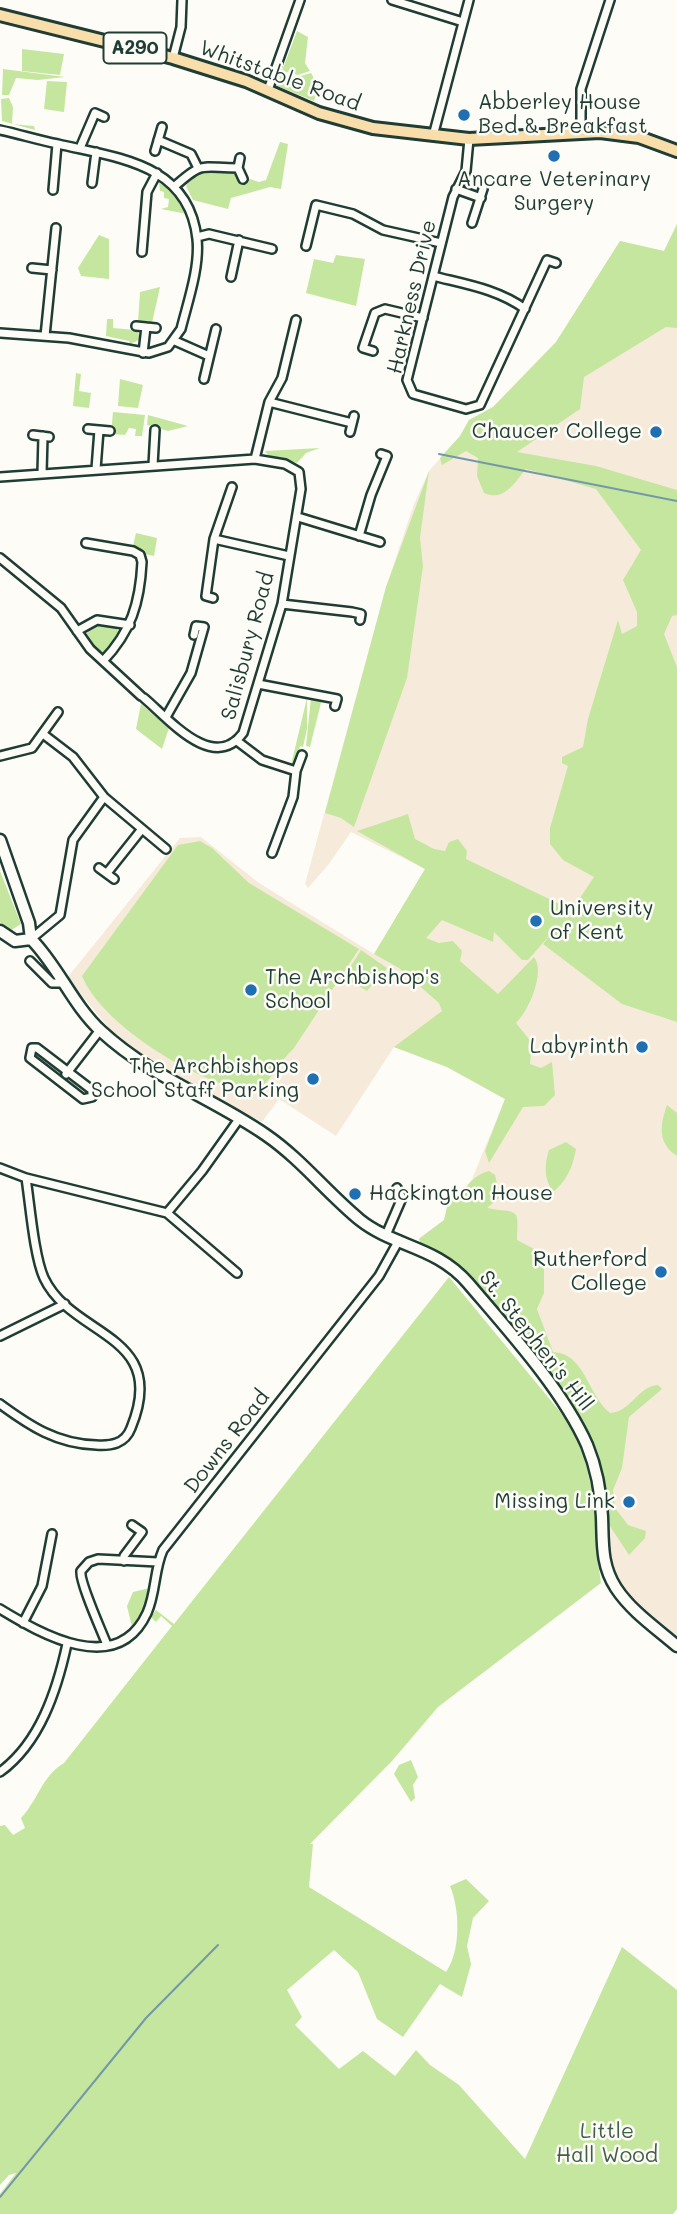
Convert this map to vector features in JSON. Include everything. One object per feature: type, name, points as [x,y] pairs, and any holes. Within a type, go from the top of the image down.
[{"type":"main road","name":"Whitstable Road","points":[[0,15],[173,58],[268,90],[343,120],[433,136],[469,139],[581,132],[629,135],[677,149]]},
{"type":"street","points":[[173,58],[181,27],[182,0]]},
{"type":"street","points":[[268,90],[300,0]]},
{"type":"street","points":[[392,0],[463,22]]},
{"type":"street","points":[[433,136],[469,0]]},
{"type":"street","points":[[581,132],[581,89],[610,0]]},
{"type":"street","points":[[80,148],[96,113],[103,117]]},
{"type":"street","points":[[155,151],[162,127]]},
{"type":"street","points":[[0,130],[139,163],[158,173],[174,187],[188,209],[197,237],[194,273],[175,341],[160,351],[143,353],[45,336],[0,333]]},
{"type":"street","name":"Harkness Drive","points":[[469,139],[466,171],[456,189],[407,380],[416,397],[470,409],[482,402],[547,260],[556,263]]},
{"type":"street","points":[[158,140],[191,154],[198,167]]},
{"type":"street","points":[[53,190],[57,144]]},
{"type":"street","points":[[92,183],[96,152]]},
{"type":"street","points":[[240,158],[238,168],[243,179]]},
{"type":"street","points":[[174,187],[198,167],[206,165],[238,168]]},
{"type":"street","points":[[142,252],[147,192],[158,173]]},
{"type":"street","points":[[456,189],[481,198]]},
{"type":"street","points":[[472,223],[483,189]]},
{"type":"street","points":[[306,246],[316,205],[353,214],[383,230],[441,243]]},
{"type":"street","points":[[45,336],[56,228]]},
{"type":"street","points":[[197,237],[209,234],[272,249]]},
{"type":"street","points":[[231,277],[239,240]]},
{"type":"street","points":[[32,268],[52,270]]},
{"type":"street","points":[[433,276],[485,290],[507,298],[525,309]]},
{"type":"street","points":[[373,351],[363,348],[374,313],[385,309],[423,318]]},
{"type":"street","points":[[255,460],[270,402],[282,378],[296,320]]},
{"type":"street","points":[[136,326],[156,328]]},
{"type":"street","points":[[143,353],[146,327]]},
{"type":"street","points":[[204,379],[216,328]]},
{"type":"street","points":[[175,341],[209,356]]},
{"type":"street","points":[[270,402],[353,419],[350,432]]},
{"type":"street","points":[[88,429],[110,431]]},
{"type":"street","points":[[96,469],[99,430]]},
{"type":"street","points":[[153,465],[156,430]]},
{"type":"street","points":[[33,435],[46,437],[41,473]]},
{"type":"street","points":[[359,536],[371,495],[385,466],[387,456],[381,454]]},
{"type":"street","name":"Salisbury Road","points":[[0,477],[255,460],[285,464],[299,472],[302,484],[282,604],[243,733],[237,741],[223,748],[205,745],[166,717],[143,697],[133,684],[103,661],[61,608],[0,558]]},
{"type":"street","points":[[213,598],[206,596],[214,539],[232,487]]},
{"type":"street","points":[[298,517],[380,542]]},
{"type":"street","points":[[214,539],[289,556]]},
{"type":"street","points":[[86,543],[133,551],[141,558],[130,625],[122,640],[103,661]]},
{"type":"street","points":[[95,555],[96,544]]},
{"type":"street","points":[[282,604],[352,611],[361,614],[360,620]]},
{"type":"street","points":[[77,631],[97,620],[130,625]]},
{"type":"street","points":[[166,717],[191,673],[204,626],[196,626],[194,635]]},
{"type":"street","points":[[258,684],[337,699],[335,706]]},
{"type":"street","points":[[0,756],[30,750],[58,712]]},
{"type":"street","points":[[43,734],[80,765],[104,797],[166,849]]},
{"type":"street","points":[[237,741],[262,760],[296,771]]},
{"type":"street","points":[[272,853],[293,797],[296,771],[302,755]]},
{"type":"street","points":[[0,931],[15,941],[31,939],[54,923],[61,911],[73,841],[104,797]]},
{"type":"street","points":[[107,873],[142,829]]},
{"type":"street","name":"St. Stephen's Hill","points":[[0,840],[31,939],[100,1030],[152,1071],[284,1147],[350,1212],[373,1230],[399,1240],[456,1270],[521,1347],[568,1411],[588,1448],[596,1473],[602,1519],[602,1553],[611,1580],[626,1601],[677,1646]]},
{"type":"street","points":[[99,868],[114,879]]},
{"type":"street","name":"St. Stephen's Hill","points":[[30,961],[52,983],[62,983]]},
{"type":"street","points":[[61,1081],[100,1030]]},
{"type":"street","points":[[37,1048],[92,1090],[92,1097],[85,1100],[61,1081],[30,1058],[30,1050],[37,1048]]},
{"type":"street","points":[[167,1213],[202,1171],[239,1119]]},
{"type":"street","points":[[0,1168],[26,1178],[167,1213],[237,1273]]},
{"type":"street","points":[[0,1404],[37,1430],[65,1441],[101,1446],[117,1443],[127,1436],[138,1405],[138,1373],[117,1342],[65,1304],[43,1275],[26,1178]]},
{"type":"street","points":[[386,1235],[402,1198],[397,1188]]},
{"type":"street","name":"Downs Road","points":[[0,1609],[67,1644],[86,1647],[107,1645],[127,1638],[145,1617],[156,1590],[158,1562],[165,1549],[388,1263],[399,1240]]},
{"type":"street","points":[[0,1336],[65,1304]]},
{"type":"street","points":[[124,1561],[124,1556],[142,1532],[132,1525]]},
{"type":"street","points":[[23,1623],[42,1586],[53,1537]]},
{"type":"street","points":[[107,1645],[80,1577],[84,1566],[94,1560],[158,1562]]},
{"type":"street","points":[[0,1772],[23,1750],[41,1719],[57,1684],[67,1644]]},
{"type":"shaded area","name":"University of Kent","points":[[677,224],[677,1636],[629,1601],[613,1574],[608,1562],[600,1473],[548,1378],[474,1282],[423,1247],[419,1238],[444,1220],[448,1203],[457,1198],[472,1179],[505,1099],[447,1067],[394,1047],[336,1136],[279,1099],[262,1122],[156,1068],[115,1035],[67,978],[180,838],[201,837],[259,883],[374,954],[425,869],[351,832],[308,888],[305,884],[386,587],[414,504],[429,471],[460,436],[469,420],[493,407],[556,342],[620,241],[664,251]]},
{"type":"green space","points":[[297,31],[308,37],[305,63],[310,71],[298,75],[282,71]]},
{"type":"green space","points":[[22,49],[64,54],[60,75],[22,71]]},
{"type":"green space","points":[[3,69],[65,77],[38,80],[16,78],[9,95],[2,95]]},
{"type":"green space","points":[[311,73],[319,87],[314,101],[277,86],[281,74],[297,77]]},
{"type":"green space","points":[[47,81],[67,82],[64,112],[44,109]]},
{"type":"green space","points":[[9,98],[13,107],[12,124],[2,121],[1,99]]},
{"type":"green space","points":[[14,124],[34,126],[35,130]]},
{"type":"green space","points":[[280,142],[288,144],[281,189],[270,187],[231,198],[228,209],[193,200],[186,186],[196,175],[207,171],[234,173],[241,182],[247,178],[259,182],[266,180]]},
{"type":"green space","points":[[159,183],[170,187],[187,214],[161,209],[168,207],[169,199],[164,198]]},
{"type":"green space","points":[[677,224],[677,328],[666,327],[584,377],[580,409],[517,452],[596,466],[677,490],[677,615],[672,616],[664,634],[677,667],[677,1022],[622,1004],[543,944],[555,929],[528,960],[522,960],[494,932],[493,942],[442,920],[426,938],[439,943],[453,941],[462,951],[460,961],[498,994],[534,957],[537,964],[534,992],[526,1010],[516,1023],[532,1043],[530,1064],[541,1068],[552,1062],[555,1095],[544,1106],[523,1107],[489,1163],[485,1151],[505,1099],[447,1067],[394,1047],[442,1011],[439,1003],[399,968],[374,954],[425,869],[357,831],[408,814],[415,839],[434,849],[445,851],[449,842],[458,839],[467,851],[466,859],[570,909],[568,916],[594,877],[563,860],[550,844],[550,828],[568,766],[562,763],[562,757],[583,747],[588,719],[618,620],[622,634],[637,626],[637,612],[623,580],[641,550],[596,489],[526,469],[508,490],[491,495],[484,493],[477,476],[478,458],[466,451],[442,465],[440,458],[460,436],[469,420],[493,407],[556,342],[620,241],[664,251]]},
{"type":"green space","points":[[99,235],[109,239],[109,279],[81,276],[78,268]]},
{"type":"green space","points":[[336,255],[365,259],[356,306],[306,293],[314,259],[333,263]]},
{"type":"green space","points":[[160,287],[152,323],[138,322],[140,292]]},
{"type":"green space","points":[[107,319],[113,319],[113,328],[135,330],[141,336],[139,340],[130,344],[129,341],[106,336]]},
{"type":"green space","points":[[76,373],[81,374],[79,391],[91,393],[89,408],[73,406]]},
{"type":"green space","points":[[120,379],[143,385],[138,408],[118,406]]},
{"type":"green space","points":[[113,412],[145,415],[142,436],[135,436],[136,429],[129,428],[125,435],[111,434]]},
{"type":"green space","points":[[148,415],[188,426],[168,431],[147,425]]},
{"type":"green space","points":[[320,448],[306,453],[297,463],[268,455],[265,451]]},
{"type":"green space","points":[[429,471],[420,538],[423,566],[407,678],[354,827],[341,818],[325,813],[386,587]]},
{"type":"green space","points":[[136,533],[157,538],[154,556],[133,546]]},
{"type":"green space","points":[[99,623],[115,627],[120,633],[105,653],[93,648],[85,636],[92,625]]},
{"type":"green space","points":[[307,698],[307,729],[303,747],[300,746],[296,764],[291,765]]},
{"type":"green space","points":[[311,698],[322,699],[310,747],[306,746]]},
{"type":"green space","points":[[141,704],[169,728],[162,749],[136,729]]},
{"type":"green space","name":"The Archbishop's School","points":[[200,841],[212,848],[249,883],[359,949],[294,1048],[256,1092],[209,1079],[157,1051],[111,1015],[93,995],[82,976],[178,845]]},
{"type":"green space","points":[[0,871],[21,924],[10,931],[0,922]]},
{"type":"green space","points":[[361,950],[387,968],[375,987],[372,985],[367,991],[344,977]]},
{"type":"green space","points":[[667,1105],[677,1113],[677,1156],[663,1139],[663,1120]]},
{"type":"green space","points":[[566,1142],[576,1149],[575,1156],[565,1179],[553,1192],[546,1177],[547,1156],[549,1150]]},
{"type":"green space","points":[[489,1171],[495,1175],[500,1197],[487,1208],[511,1212],[517,1216],[517,1240],[536,1250],[544,1266],[544,1293],[537,1309],[553,1352],[564,1354],[579,1367],[596,1396],[610,1413],[624,1408],[651,1386],[658,1385],[662,1389],[629,1417],[622,1468],[613,1490],[615,1508],[628,1525],[646,1531],[645,1538],[629,1555],[606,1520],[572,1410],[475,1282],[422,1246],[419,1239],[444,1220],[448,1203],[482,1173]]},
{"type":"green space","name":"Little Hall Wood","points":[[449,1277],[571,1425],[585,1460],[595,1505],[596,1549],[601,1583],[438,1707],[392,1761],[310,1844],[313,1844],[309,1887],[446,1972],[454,1953],[457,1930],[456,1906],[450,1886],[466,1879],[489,1901],[473,1918],[467,1946],[471,1964],[462,1997],[440,1984],[403,2037],[377,2019],[358,1972],[334,1950],[287,1990],[302,2017],[295,2025],[339,2069],[363,2051],[395,2076],[416,2050],[430,2065],[459,2085],[525,2159],[622,1947],[677,1990],[677,2209],[673,2214],[0,2214],[0,2194],[16,2173],[9,2175],[0,2185],[0,1826],[5,1825],[13,1835],[25,1828],[21,1818],[50,1775],[64,1763],[172,1626],[161,1616],[156,1622],[151,1617],[156,1610],[174,1624]]},
{"type":"green space","points":[[150,1588],[145,1606],[132,1627],[127,1606],[133,1592]]},
{"type":"green space","points":[[411,1760],[418,1777],[413,1785],[415,1798],[411,1802],[394,1774],[399,1765]]},
{"type":"waterway","points":[[439,454],[677,501]]},
{"type":"waterway","points":[[0,2197],[146,2018],[218,1945]]},
{"type":"place","name":"Abberley House Bed & Breakfast","points":[[464,115]]},
{"type":"place","name":"Ancare Veterinary Surgery","points":[[554,156]]},
{"type":"place","name":"Chaucer College","points":[[656,432]]},
{"type":"place","name":"University of Kent","points":[[536,921]]},
{"type":"place","name":"The Archbishop's School","points":[[251,990]]},
{"type":"place","name":"Labyrinth","points":[[642,1047]]},
{"type":"place","name":"The Archbishops School Staff Parking","points":[[313,1079]]},
{"type":"place","name":"Hackington House","points":[[355,1194]]},
{"type":"place","name":"Rutherford College","points":[[661,1272]]},
{"type":"place","name":"Missing Link","points":[[629,1502]]}]
